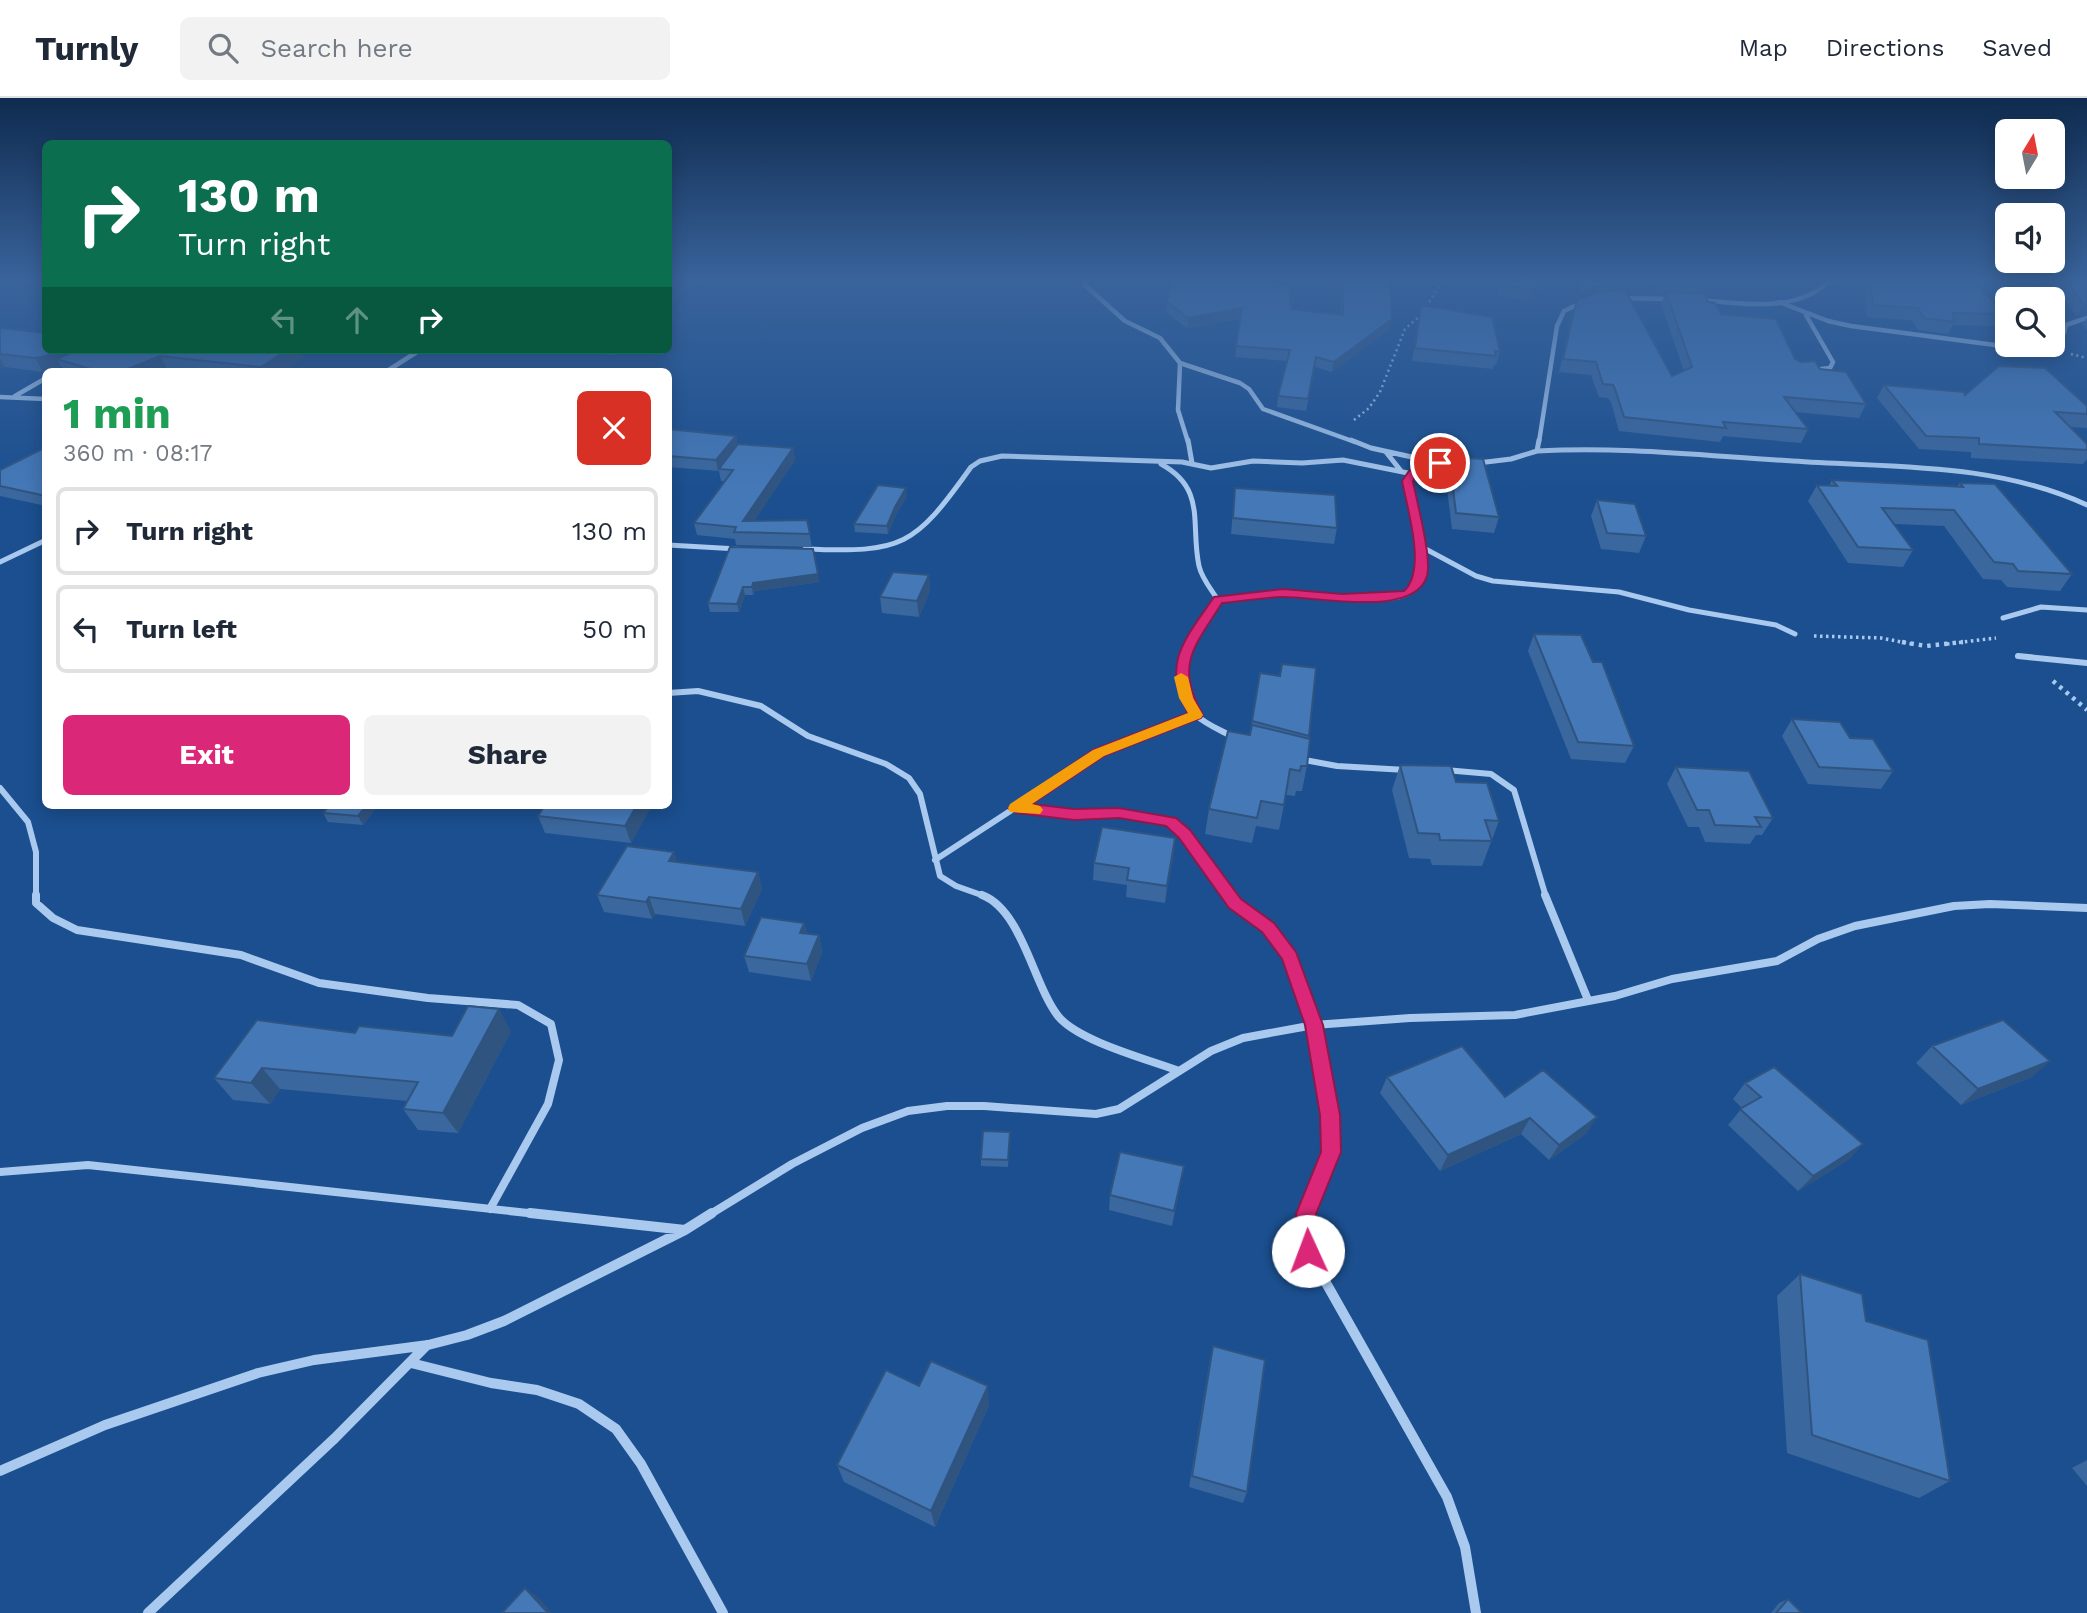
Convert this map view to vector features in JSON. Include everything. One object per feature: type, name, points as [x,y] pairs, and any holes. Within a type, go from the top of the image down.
[{"type":"street","points":[[1170,351],[1180,363],[1240,383],[1270,412],[1386,451],[1440,463],[1462,463]]},
{"type":"street","points":[[1537,451],[1553,351]]},
{"type":"street","points":[[1805,370],[1830,368],[1833,362],[1827,351]]},
{"type":"street","points":[[392,368],[415,354]]},
{"type":"street","points":[[1180,363],[1178,403],[1182,424],[1190,441],[1192,463]]},
{"type":"street","points":[[14,397],[42,380]]},
{"type":"street","points":[[0,397],[42,399]]},
{"type":"street","points":[[1472,463],[1511,459],[1537,451],[1573,449],[1943,467],[2008,476],[2045,486],[2087,505]]},
{"type":"street","points":[[1386,451],[1401,471]]},
{"type":"street","points":[[798,549],[831,551],[896,544],[915,534],[971,467],[990,458],[1192,463],[1211,468],[1253,461],[1302,463],[1331,459],[1413,474]]},
{"type":"street","points":[[1157,462],[1174,469],[1190,492],[1197,512],[1199,568],[1218,600]]},
{"type":"street","points":[[1218,600],[1283,593],[1342,598],[1409,593],[1416,587],[1422,574],[1420,546],[1407,481],[1413,474],[1440,463]]},
{"type":"street","points":[[0,562],[42,542]]},
{"type":"street","points":[[672,545],[746,549]]},
{"type":"street","points":[[1420,546],[1476,576],[1493,580],[1619,592],[1668,606],[1776,625],[1795,634]]},
{"type":"street","points":[[1218,600],[1185,651],[1181,678],[1186,698],[1196,715],[1241,741]]},
{"type":"street","points":[[2003,618],[2041,607],[2087,610]]},
{"type":"street","points":[[2018,656],[2087,663]]},
{"type":"street","points":[[672,693],[698,691],[761,706],[808,736],[886,764],[909,778],[920,794],[940,876],[956,886],[987,897],[1006,913],[1057,1015],[1075,1032],[1179,1071]]},
{"type":"street","points":[[935,860],[1098,753],[1196,715]]},
{"type":"street","points":[[1297,759],[1337,766],[1415,771]]},
{"type":"street","points":[[1441,771],[1491,772],[1505,780],[1514,790],[1549,908],[1588,1000]]},
{"type":"street","points":[[0,788],[28,822],[36,852],[36,903],[53,918],[77,930],[241,955],[319,983],[428,998],[518,1005],[551,1024],[559,1060],[548,1104],[490,1209]]},
{"type":"street","points":[[1016,808],[1074,815],[1119,813],[1170,822],[1184,834],[1235,904],[1268,928],[1290,957],[1314,1025],[1330,1115],[1331,1152],[1306,1214],[1308,1251],[1447,1497],[1465,1548],[1476,1613]]},
{"type":"street","points":[[0,1471],[105,1425],[258,1373],[314,1360],[428,1345],[467,1335],[504,1321],[685,1230],[792,1164],[862,1128],[908,1111],[947,1106],[984,1106],[1096,1114],[1119,1109],[1212,1051],[1244,1038],[1314,1025],[1515,1014],[1615,996],[1672,979],[1777,961],[1818,939],[1855,926],[1954,906],[1990,904],[2087,908]]},
{"type":"street","points":[[0,1172],[88,1165],[685,1230]]},
{"type":"street","points":[[148,1613],[428,1345]]},
{"type":"street","points":[[411,1363],[491,1383],[537,1390],[579,1404],[616,1429],[641,1464],[723,1613]]},
{"type":"path","points":[[1336,434],[1369,408],[1380,392],[1396,351]]},
{"type":"path","points":[[1795,634],[1838,639],[1881,638],[1926,646],[2001,637]]},
{"type":"building","points":[[0,351],[42,351],[42,354],[50,354],[35,358],[0,354]]},
{"type":"building","points":[[1290,351],[1349,351],[1334,362],[1316,357],[1308,399],[1278,396]]},
{"type":"building","points":[[1442,351],[1500,351],[1495,351],[1496,356]]},
{"type":"building","points":[[1565,351],[1658,351],[1672,376],[1692,367],[1686,351],[1791,351],[1795,359],[1801,362],[1815,361],[1820,369],[1846,372],[1866,404],[1784,397],[1808,429],[1723,422],[1726,428],[1624,417],[1613,385],[1603,384],[1596,362],[1563,359]]},
{"type":"building","points":[[68,354],[281,354],[261,367],[160,356],[130,368],[87,368],[57,359]]},
{"type":"building","points":[[1999,366],[2045,368],[2087,406],[2087,414],[2055,412],[2087,444],[2087,450],[1979,444],[1979,438],[1926,436],[1884,385],[1964,392],[1965,395]]},
{"type":"building","points":[[672,429],[736,436],[716,460],[672,456]]},
{"type":"building","points":[[738,444],[793,448],[743,521],[807,520],[810,534],[734,532],[736,527],[694,523],[733,470],[719,469]]},
{"type":"building","points":[[42,449],[42,495],[0,486],[0,470]]},
{"type":"building","points":[[1449,457],[1483,459],[1499,517],[1456,513]]},
{"type":"building","points":[[1832,480],[1963,487],[1960,483],[1995,484],[2072,574],[2018,571],[2013,564],[1994,562],[1954,510],[1882,508],[1913,550],[1858,547],[1817,485],[1837,486]]},
{"type":"building","points":[[878,485],[906,488],[887,526],[854,524]]},
{"type":"building","points":[[1235,488],[1335,495],[1337,528],[1233,518]]},
{"type":"building","points":[[1597,500],[1635,504],[1646,536],[1607,533]]},
{"type":"building","points":[[730,547],[813,549],[818,574],[753,583],[752,587],[743,587],[737,604],[708,603]]},
{"type":"building","points":[[893,572],[929,575],[917,601],[880,597]]},
{"type":"building","points":[[1534,634],[1581,635],[1593,662],[1602,662],[1634,746],[1578,742]]},
{"type":"building","points":[[1282,664],[1316,668],[1309,736],[1252,721],[1260,673],[1280,676]]},
{"type":"building","points":[[1792,719],[1840,722],[1850,738],[1873,739],[1893,771],[1819,767]]},
{"type":"building","points":[[1252,725],[1310,739],[1307,766],[1301,766],[1300,771],[1290,769],[1284,805],[1261,801],[1257,818],[1209,809],[1228,731],[1250,735]]},
{"type":"building","points":[[1400,765],[1451,766],[1456,782],[1487,783],[1499,821],[1485,820],[1492,841],[1440,840],[1439,834],[1418,833]]},
{"type":"building","points":[[1676,767],[1749,771],[1773,818],[1755,817],[1761,827],[1715,825],[1709,810],[1697,810]]},
{"type":"building","points":[[326,809],[364,809],[358,816],[323,813]]},
{"type":"building","points":[[542,809],[635,809],[625,826],[538,816]]},
{"type":"building","points":[[1102,827],[1175,838],[1167,886],[1127,880],[1129,868],[1094,863]]},
{"type":"building","points":[[627,846],[674,852],[669,861],[758,872],[741,909],[649,897],[646,902],[597,895]]},
{"type":"building","points":[[761,917],[804,923],[800,933],[819,935],[807,964],[744,956]]},
{"type":"building","points":[[468,1006],[499,1009],[443,1113],[403,1109],[418,1082],[262,1068],[251,1083],[214,1078],[257,1020],[355,1033],[359,1026],[452,1036]]},
{"type":"building","points":[[2003,1020],[2050,1061],[1978,1089],[1932,1046]]},
{"type":"building","points":[[1462,1046],[1505,1097],[1543,1070],[1597,1117],[1559,1145],[1530,1118],[1448,1155],[1387,1077]]},
{"type":"building","points":[[1774,1067],[1863,1144],[1813,1176],[1740,1109],[1761,1097],[1745,1083]]},
{"type":"building","points":[[983,1131],[1010,1132],[1008,1160],[981,1159]]},
{"type":"building","points":[[1120,1152],[1184,1166],[1174,1211],[1110,1195]]},
{"type":"building","points":[[1800,1274],[1862,1294],[1866,1321],[1928,1340],[1950,1481],[1812,1435]]},
{"type":"building","points":[[1213,1346],[1265,1360],[1247,1492],[1192,1476]]},
{"type":"building","points":[[931,1361],[988,1386],[931,1511],[837,1465],[886,1370],[919,1386]]},
{"type":"building","points":[[525,1588],[548,1613],[502,1613]]},
{"type":"building","points":[[1788,1599],[1802,1613],[1776,1613]]},
{"type":"slow traffic","points":[[1035,810],[1016,808],[1098,753],[1196,715],[1186,698],[1181,677]]},
{"type":"route","points":[[1308,1251],[1306,1214],[1331,1152],[1330,1115],[1314,1025],[1290,957],[1268,928],[1235,904],[1184,834],[1170,822],[1119,813],[1074,815],[1016,808],[1098,753],[1196,715],[1186,698],[1181,678],[1185,651],[1218,600],[1283,593],[1342,598],[1409,593],[1416,587],[1422,574],[1420,546],[1407,481],[1413,474],[1440,463]]}]
